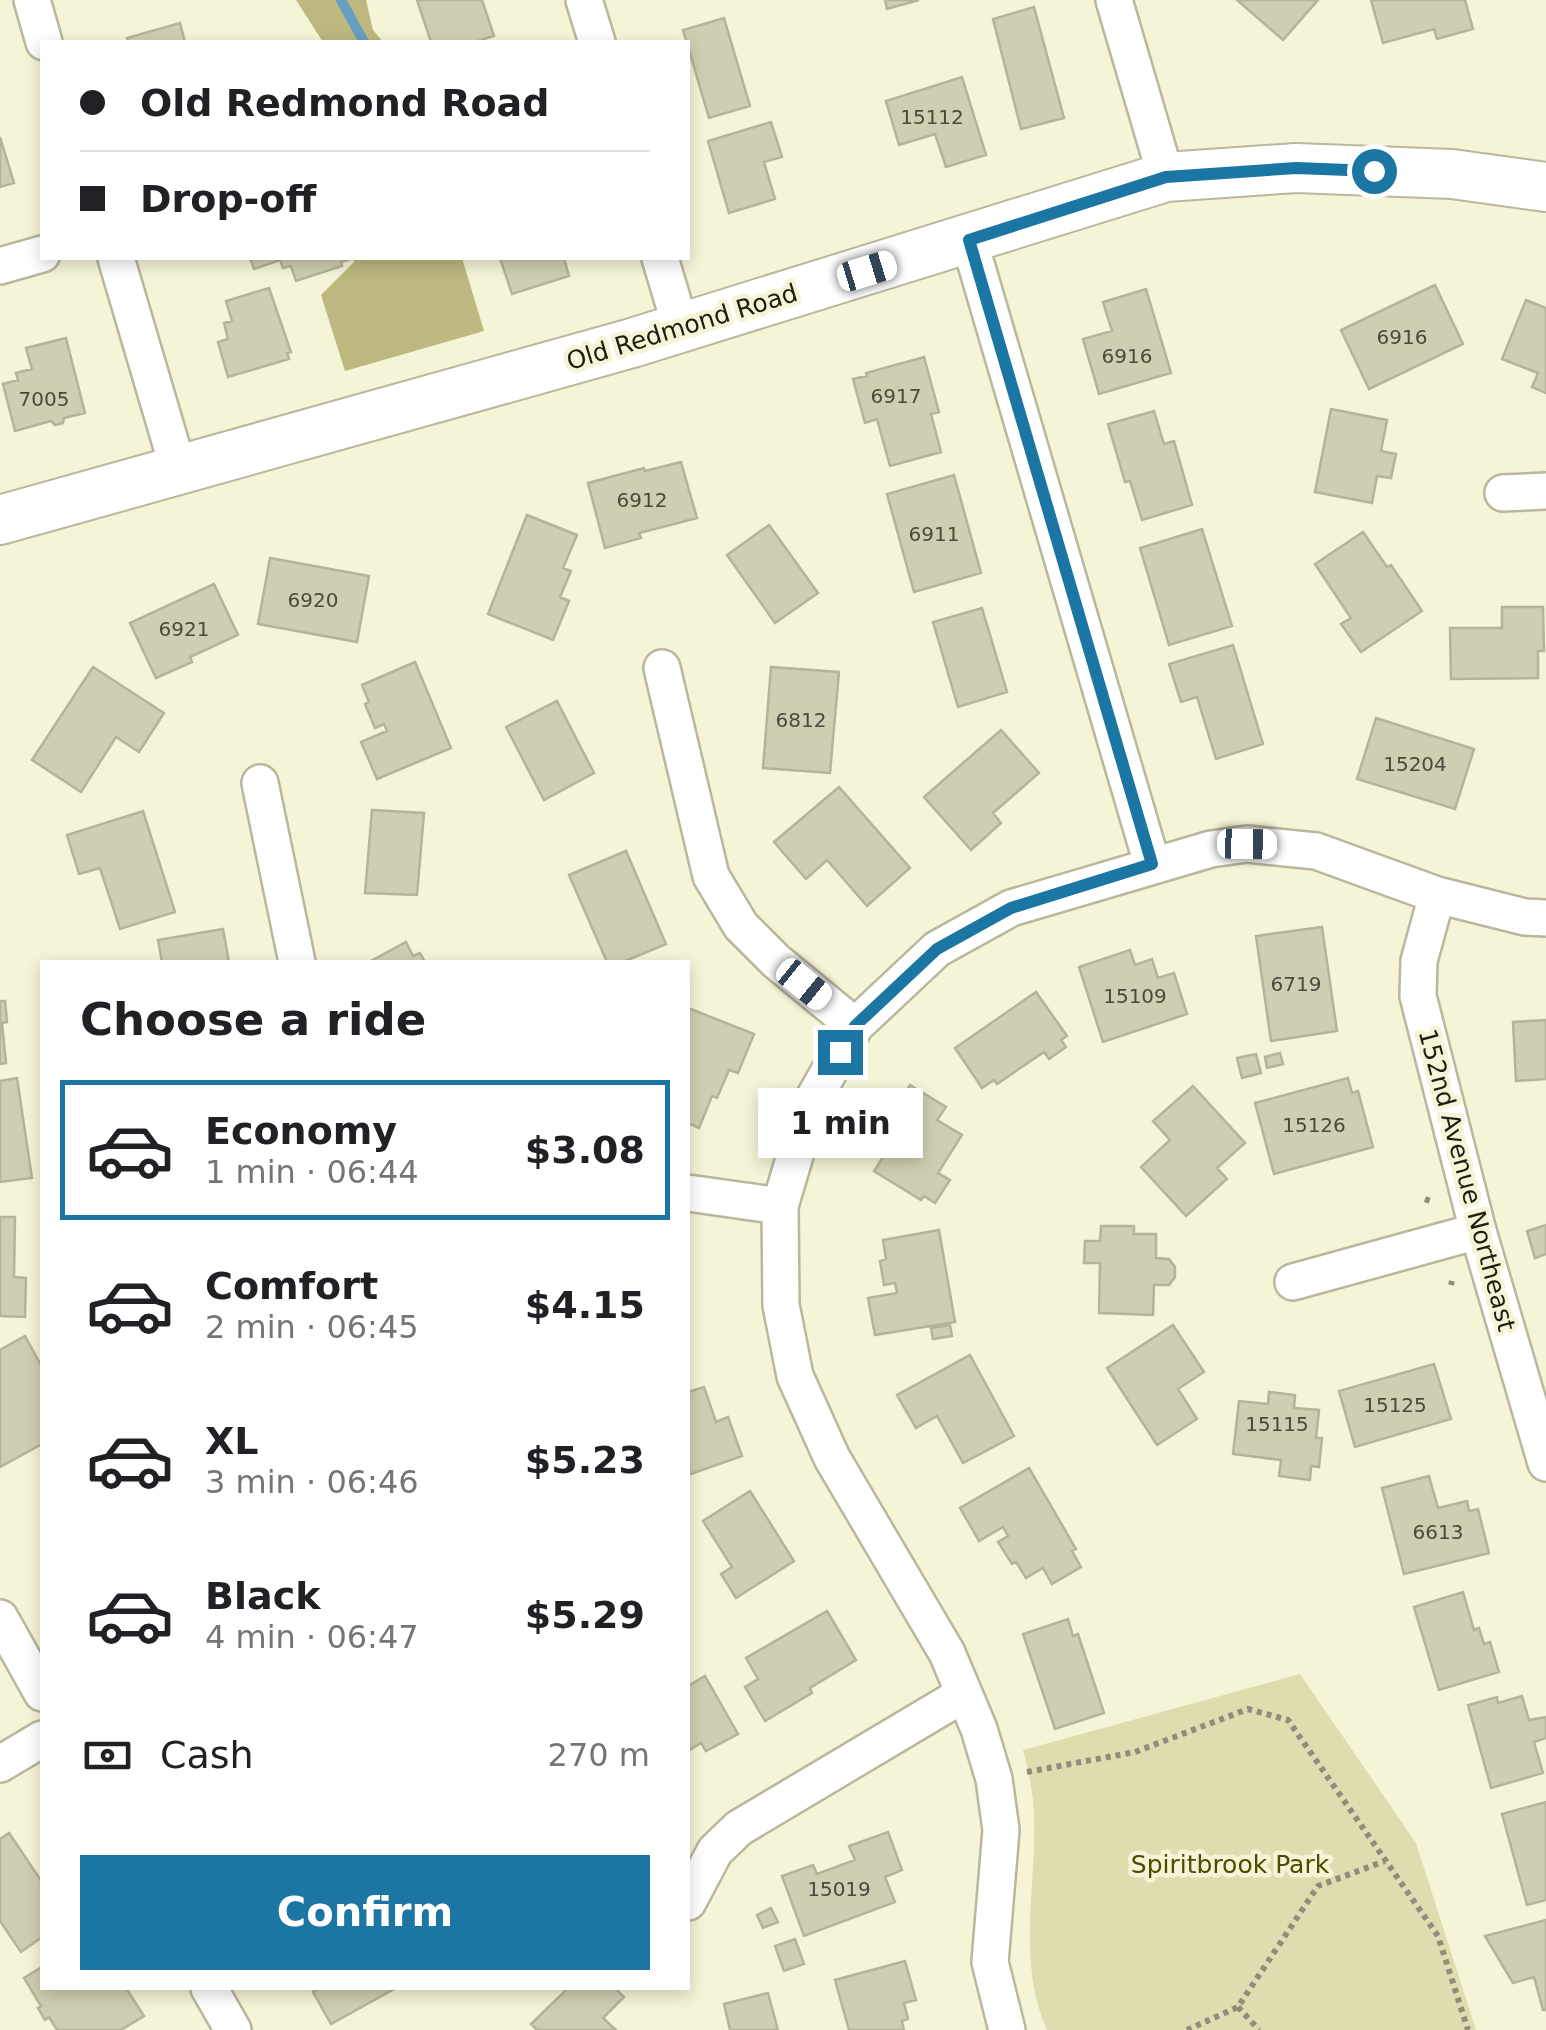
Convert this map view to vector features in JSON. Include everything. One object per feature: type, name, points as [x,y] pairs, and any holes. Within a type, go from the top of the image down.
[{"type":"main road","name":"Old Redmond Road","points":[[0,520],[681,328],[1166,177],[1296,168],[1452,174],[1546,188]]},
{"type":"street","points":[[32,0],[43,40]]},
{"type":"street","points":[[584,0],[596,40]]},
{"type":"street","points":[[1114,0],[1166,177]]},
{"type":"street","points":[[969,240],[1152,864]]},
{"type":"street","points":[[0,266],[40,255]]},
{"type":"street","points":[[117,260],[178,468]]},
{"type":"street","points":[[661,260],[681,328]]},
{"type":"street","points":[[1503,493],[1546,492]]},
{"type":"street","points":[[662,668],[711,876],[741,926],[776,961],[855,1026]]},
{"type":"street","points":[[260,783],[297,960]]},
{"type":"street","points":[[1007,2030],[990,1962],[1001,1830],[994,1778],[979,1729],[947,1653],[832,1458],[795,1376],[781,1305],[780,1206],[810,1104],[855,1026],[937,949],[1011,908],[1211,849],[1276,844],[1316,850],[1437,895],[1525,917],[1546,918]]},
{"type":"street","name":"152nd Avenue Northeast","points":[[1437,895],[1420,961],[1418,996],[1478,1231],[1546,1463]]},
{"type":"street","points":[[690,1194],[780,1206]]},
{"type":"street","points":[[1292,1282],[1478,1231]]},
{"type":"street","points":[[0,1618],[40,1688]]},
{"type":"street","points":[[690,1898],[715,1851],[739,1828],[964,1694]]},
{"type":"street","points":[[0,1764],[40,1740]]},
{"type":"street","points":[[211,1990],[234,2030]]},
{"type":"path","points":[[1018,1774],[1135,1752],[1248,1709],[1288,1720],[1438,1936],[1468,2030]]},
{"type":"path","points":[[1187,2030],[1238,2007],[1318,1886],[1385,1861]]},
{"type":"path","points":[[1238,2007],[1259,2030]]},
{"type":"green space","name":"Spiritbrook Park","points":[[1300,1674],[1416,1843],[1476,2030],[1047,2030],[1038,2005],[1030,1953],[1034,1811],[1023,1750]]},
{"type":"shaded area","points":[[296,0],[366,0],[373,30],[381,40],[322,40]]},
{"type":"shaded area","points":[[463,260],[484,331],[345,371],[321,295],[354,262]]},
{"type":"building","points":[[417,0],[482,0],[494,36],[481,40],[430,40]]},
{"type":"building","points":[[885,0],[919,0],[887,9]]},
{"type":"building","points":[[1237,0],[1318,0],[1283,40]]},
{"type":"building","points":[[1371,0],[1465,0],[1473,29],[1437,39],[1434,29],[1383,43]]},
{"type":"building","points":[[1034,7],[1064,118],[1021,129],[993,19]]},
{"type":"building","points":[[724,18],[750,106],[709,118],[690,54],[690,40],[686,40],[683,30]]},
{"type":"building","points":[[180,23],[184,40],[128,40]]},
{"type":"building","points":[[962,77],[986,155],[946,167],[935,134],[899,145],[886,101]]},
{"type":"building","points":[[771,122],[782,157],[764,162],[775,199],[729,213],[708,141]]},
{"type":"building","points":[[0,137],[14,183],[0,187]]},
{"type":"building","points":[[251,260],[280,260],[254,269]]},
{"type":"building","points":[[280,260],[347,260],[341,262],[342,266],[296,281],[291,266],[283,268]]},
{"type":"building","points":[[501,260],[565,260],[569,276],[512,294]]},
{"type":"building","points":[[1435,285],[1463,344],[1369,389],[1341,330]]},
{"type":"building","points":[[269,288],[291,352],[287,353],[289,359],[228,377],[218,342],[228,339],[224,323],[232,321],[226,301]]},
{"type":"building","points":[[1146,289],[1171,373],[1099,394],[1083,339],[1112,331],[1103,302]]},
{"type":"building","points":[[1526,300],[1546,308],[1546,393],[1532,387],[1538,373],[1502,359]]},
{"type":"building","points":[[66,338],[85,413],[64,418],[63,423],[55,425],[51,421],[15,431],[3,384],[18,380],[16,373],[32,369],[26,348]]},
{"type":"building","points":[[924,357],[939,412],[931,414],[941,452],[890,466],[877,419],[865,423],[853,379]]},
{"type":"building","points":[[1331,409],[1387,420],[1381,451],[1396,454],[1391,478],[1377,476],[1372,503],[1315,492]]},
{"type":"building","points":[[1154,411],[1164,444],[1174,441],[1192,505],[1142,520],[1130,481],[1125,482],[1108,424]]},
{"type":"building","points":[[681,462],[697,518],[639,533],[641,538],[605,548],[588,483]]},
{"type":"building","points":[[954,475],[981,573],[914,592],[887,494]]},
{"type":"building","points":[[527,515],[577,535],[563,568],[571,571],[560,597],[569,601],[553,640],[488,614]]},
{"type":"building","points":[[769,525],[818,593],[775,623],[727,555]]},
{"type":"building","points":[[1202,529],[1232,626],[1169,645],[1140,548]]},
{"type":"building","points":[[1363,532],[1422,611],[1361,652],[1341,624],[1351,618],[1315,564]]},
{"type":"building","points":[[270,558],[369,576],[357,642],[258,624]]},
{"type":"building","points":[[214,584],[238,635],[156,678],[130,623]]},
{"type":"building","points":[[1502,607],[1543,607],[1544,651],[1538,651],[1538,678],[1451,679],[1450,628],[1502,628]]},
{"type":"building","points":[[982,608],[1007,692],[958,707],[933,622]]},
{"type":"building","points":[[1233,645],[1263,744],[1216,759],[1197,697],[1181,702],[1169,664]]},
{"type":"building","points":[[415,662],[451,748],[377,779],[361,742],[387,731],[384,724],[375,728],[362,685]]},
{"type":"building","points":[[93,667],[164,713],[139,752],[116,737],[81,792],[32,760]]},
{"type":"building","points":[[771,667],[839,672],[830,773],[763,768]]},
{"type":"building","points":[[557,701],[594,773],[544,800],[506,727]]},
{"type":"building","points":[[1376,718],[1474,749],[1455,809],[1357,779]]},
{"type":"building","points":[[1001,730],[1039,773],[993,813],[1001,823],[971,850],[924,797]]},
{"type":"building","points":[[839,787],[910,868],[867,906],[827,860],[806,879],[774,842]]},
{"type":"building","points":[[372,810],[424,813],[417,895],[365,893]]},
{"type":"building","points":[[143,811],[175,912],[120,929],[100,868],[79,874],[67,835]]},
{"type":"building","points":[[626,851],[666,944],[628,960],[606,960],[569,875]]},
{"type":"building","points":[[1322,927],[1337,1031],[1271,1041],[1256,936]]},
{"type":"building","points":[[223,929],[229,960],[162,960],[158,940]]},
{"type":"building","points":[[406,942],[413,956],[420,953],[424,960],[373,960]]},
{"type":"building","points":[[1130,950],[1135,965],[1152,959],[1158,978],[1174,973],[1187,1014],[1103,1042],[1079,967]]},
{"type":"building","points":[[1036,992],[1067,1036],[1061,1040],[1066,1047],[1049,1059],[1044,1052],[997,1084],[994,1080],[982,1088],[955,1048]]},
{"type":"building","points":[[0,1001],[5,1001],[7,1022],[2,1023],[6,1063],[0,1064]]},
{"type":"building","points":[[690,1009],[754,1034],[738,1073],[729,1070],[717,1098],[712,1096],[699,1128],[690,1124]]},
{"type":"building","points":[[1546,1020],[1546,1079],[1516,1081],[1513,1022]]},
{"type":"building","points":[[1280,1053],[1283,1064],[1267,1068],[1265,1057]]},
{"type":"building","points":[[1256,1054],[1261,1073],[1242,1078],[1237,1058]]},
{"type":"building","points":[[17,1078],[32,1178],[0,1182],[0,1081]]},
{"type":"building","points":[[1348,1078],[1352,1093],[1358,1091],[1373,1147],[1274,1174],[1255,1103]]},
{"type":"building","points":[[910,1085],[946,1107],[937,1120],[962,1135],[938,1173],[950,1180],[935,1203],[924,1196],[921,1200],[874,1171],[901,1129],[888,1121]]},
{"type":"building","points":[[1193,1086],[1245,1143],[1217,1168],[1227,1179],[1186,1216],[1141,1167],[1170,1140],[1153,1121]]},
{"type":"building","points":[[0,1217],[15,1217],[14,1277],[26,1278],[25,1317],[0,1316]]},
{"type":"building","points":[[1546,1225],[1546,1254],[1535,1258],[1527,1231]]},
{"type":"building","points":[[1101,1226],[1134,1226],[1134,1234],[1156,1234],[1156,1258],[1169,1259],[1175,1267],[1175,1277],[1169,1285],[1154,1285],[1153,1315],[1099,1313],[1100,1263],[1084,1263],[1085,1241],[1100,1241]]},
{"type":"building","points":[[939,1230],[955,1322],[875,1335],[868,1298],[897,1293],[895,1283],[884,1285],[880,1261],[886,1259],[883,1240]]},
{"type":"building","points":[[950,1325],[952,1336],[933,1339],[931,1328]]},
{"type":"building","points":[[1173,1325],[1204,1372],[1178,1389],[1197,1419],[1157,1445],[1107,1368]]},
{"type":"building","points":[[25,1336],[40,1363],[40,1445],[0,1467],[0,1350]]},
{"type":"building","points":[[970,1355],[1014,1436],[963,1463],[937,1416],[916,1428],[897,1395]]},
{"type":"building","points":[[1434,1364],[1451,1419],[1355,1447],[1339,1391]]},
{"type":"building","points":[[704,1387],[716,1422],[728,1417],[742,1456],[690,1474],[690,1391]]},
{"type":"building","points":[[1269,1392],[1295,1395],[1294,1408],[1319,1410],[1319,1467],[1311,1466],[1310,1480],[1279,1476],[1281,1460],[1233,1454],[1239,1401],[1268,1404]]},
{"type":"building","points":[[1029,1468],[1076,1549],[1072,1551],[1081,1567],[1052,1584],[1043,1568],[1026,1578],[1016,1562],[1012,1564],[998,1542],[1008,1536],[1003,1527],[979,1541],[960,1508]]},
{"type":"building","points":[[1429,1476],[1438,1508],[1467,1501],[1469,1511],[1478,1509],[1489,1553],[1404,1574],[1382,1488]]},
{"type":"building","points":[[750,1491],[794,1561],[736,1598],[721,1574],[732,1567],[703,1521]]},
{"type":"building","points":[[1463,1592],[1474,1630],[1479,1628],[1484,1644],[1490,1642],[1499,1672],[1439,1690],[1414,1607]]},
{"type":"building","points":[[827,1611],[856,1660],[765,1721],[745,1687],[758,1679],[746,1658]]},
{"type":"building","points":[[1068,1619],[1073,1636],[1078,1634],[1104,1713],[1055,1729],[1023,1634]]},
{"type":"building","points":[[705,1676],[738,1734],[706,1751],[701,1743],[690,1750],[690,1685]]},
{"type":"building","points":[[1522,1696],[1529,1720],[1546,1717],[1546,1738],[1534,1742],[1543,1773],[1491,1788],[1468,1705],[1497,1697],[1498,1703]]},
{"type":"building","points":[[1546,1802],[1546,1900],[1527,1905],[1502,1814]]},
{"type":"building","points":[[888,1832],[902,1870],[885,1877],[895,1902],[804,1936],[782,1876],[813,1865],[817,1874],[855,1860],[849,1846]]},
{"type":"building","points":[[9,1833],[40,1879],[40,1938],[21,1952],[0,1921],[0,1839]]},
{"type":"building","points":[[771,1908],[778,1922],[763,1928],[757,1915]]},
{"type":"building","points":[[1546,1920],[1543,2010],[1534,1977],[1513,1983],[1485,1936]]},
{"type":"building","points":[[795,1939],[804,1964],[784,1971],[775,1946]]},
{"type":"building","points":[[905,1961],[916,2000],[904,2003],[908,2019],[902,2021],[904,2030],[849,2030],[835,1980]]},
{"type":"building","points":[[40,1968],[40,1990],[127,1990],[144,2016],[121,2030],[57,2030],[49,2017],[45,2020],[24,1978]]},
{"type":"building","points":[[316,1990],[392,1990],[331,2024],[313,1992]]},
{"type":"building","points":[[566,1990],[617,1990],[624,1997],[603,2018],[616,2030],[537,2030],[531,2024]]},
{"type":"building","points":[[768,1993],[778,2030],[730,2030],[724,2004]]},
{"type":"waterway","points":[[341,0],[363,40]]},
{"type":"route","points":[[840,1052],[855,1026],[937,949],[1011,908],[1152,864],[969,240],[1166,177],[1296,168],[1374,171]]}]
